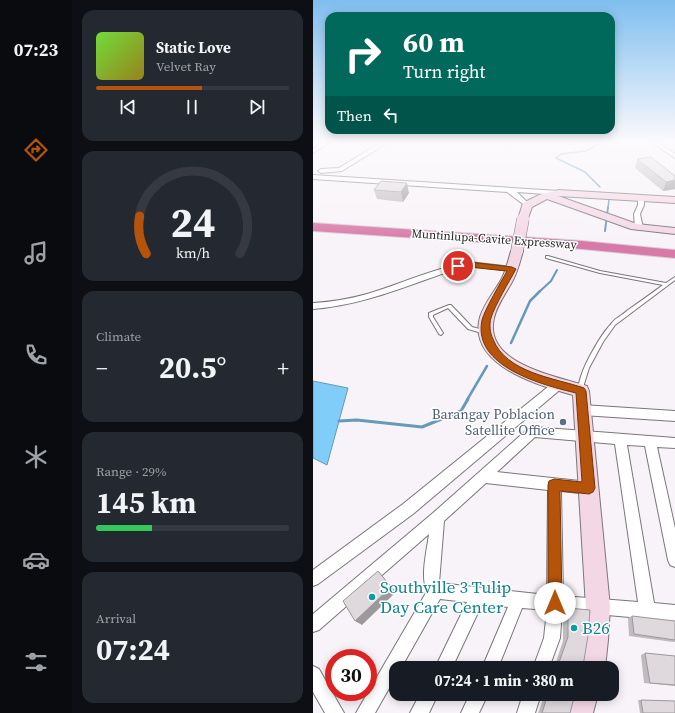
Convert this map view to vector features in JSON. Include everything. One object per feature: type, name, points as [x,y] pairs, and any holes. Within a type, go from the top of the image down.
[{"type":"highway","name":"Muntinlupa-Cavite Expressway","points":[[313,216],[468,225],[675,242]]},
{"type":"highway","name":"Muntinlupa-Cavite Expressway","points":[[313,226],[575,245],[675,254]]},
{"type":"street","points":[[313,177],[675,200]]},
{"type":"street","points":[[504,189],[518,195],[527,205]]},
{"type":"street","points":[[559,193],[546,195],[527,205],[512,269],[487,319],[486,332],[492,348],[501,358],[513,367],[542,380],[558,385],[582,400],[675,416]]},
{"type":"street","points":[[546,195],[639,228],[675,231]]},
{"type":"street","points":[[639,228],[637,214],[641,204],[641,198]]},
{"type":"street","points":[[313,306],[342,304],[364,298],[458,266],[469,264],[512,269]]},
{"type":"street","points":[[313,579],[408,509],[558,385]]},
{"type":"street","points":[[582,400],[598,607],[593,661]]},
{"type":"street","points":[[313,624],[438,518],[533,432],[675,443]]},
{"type":"street","points":[[620,439],[647,611]]},
{"type":"street","points":[[650,442],[675,560]]},
{"type":"street","points":[[484,477],[589,488]]},
{"type":"street","points":[[544,661],[552,638],[555,603],[554,485]]},
{"type":"street","points":[[436,591],[432,585],[432,574],[438,518]]},
{"type":"street","points":[[436,591],[518,600],[675,613]]},
{"type":"street","points":[[365,713],[436,591]]},
{"type":"street","points":[[446,661],[478,595]]},
{"type":"street","points":[[493,661],[518,600]]},
{"type":"street","points":[[313,675],[335,713]]},
{"type":"street","points":[[419,713],[425,701]]},
{"type":"street","points":[[470,713],[476,701]]},
{"type":"street","points":[[526,713],[530,701]]},
{"type":"street","points":[[580,713],[583,701]]},
{"type":"lane","points":[[547,257],[593,270],[667,284]]},
{"type":"lane","points":[[582,400],[581,384],[587,368],[601,341],[613,324],[675,278]]},
{"type":"lane","points":[[441,333],[431,317],[431,314],[449,306],[470,328],[486,332]]},
{"type":"water","points":[[313,381],[348,388],[327,465],[313,458]]},
{"type":"building","points":[[656,174],[673,174],[675,176],[675,180],[666,182]]},
{"type":"building","points":[[381,181],[407,183],[401,192],[374,190]]},
{"type":"building","name":"Southville 3 Tulip Day Care Center","points":[[378,571],[391,587],[355,621],[343,601]]},
{"type":"building","name":"B26","points":[[568,608],[590,610],[584,661],[559,661],[568,637]]},
{"type":"building","points":[[632,616],[675,621],[675,640],[634,634]]},
{"type":"building","points":[[645,653],[675,656],[675,685],[650,683]]},
{"type":"building","points":[[641,700],[675,701],[675,713],[643,713]]},
{"type":"building","points":[[546,701],[573,701],[570,713],[542,713]]},
{"type":"waterway","points":[[587,174],[600,187]]},
{"type":"waterway","points":[[608,208],[609,199]]},
{"type":"waterway","points":[[605,231],[608,207]]},
{"type":"waterway","points":[[539,292],[551,281],[557,270]]},
{"type":"waterway","points":[[511,343],[530,301],[539,292]]},
{"type":"waterway","points":[[467,400],[487,366]]},
{"type":"waterway","points":[[339,421],[357,420],[422,427],[461,411],[468,399]]},
{"type":"place","name":"Barangay Poblacion Satellite Office","points":[[563,422]]},
{"type":"place","name":"Southville 3 Tulip Day Care Center","points":[[372,597]]},
{"type":"place","name":"B26","points":[[574,628]]},
{"type":"route","points":[[458,266],[469,264],[512,269],[508,279],[495,300],[485,324],[487,338],[492,348],[501,358],[513,367],[550,383],[581,391],[589,488],[554,485],[555,603]]}]
